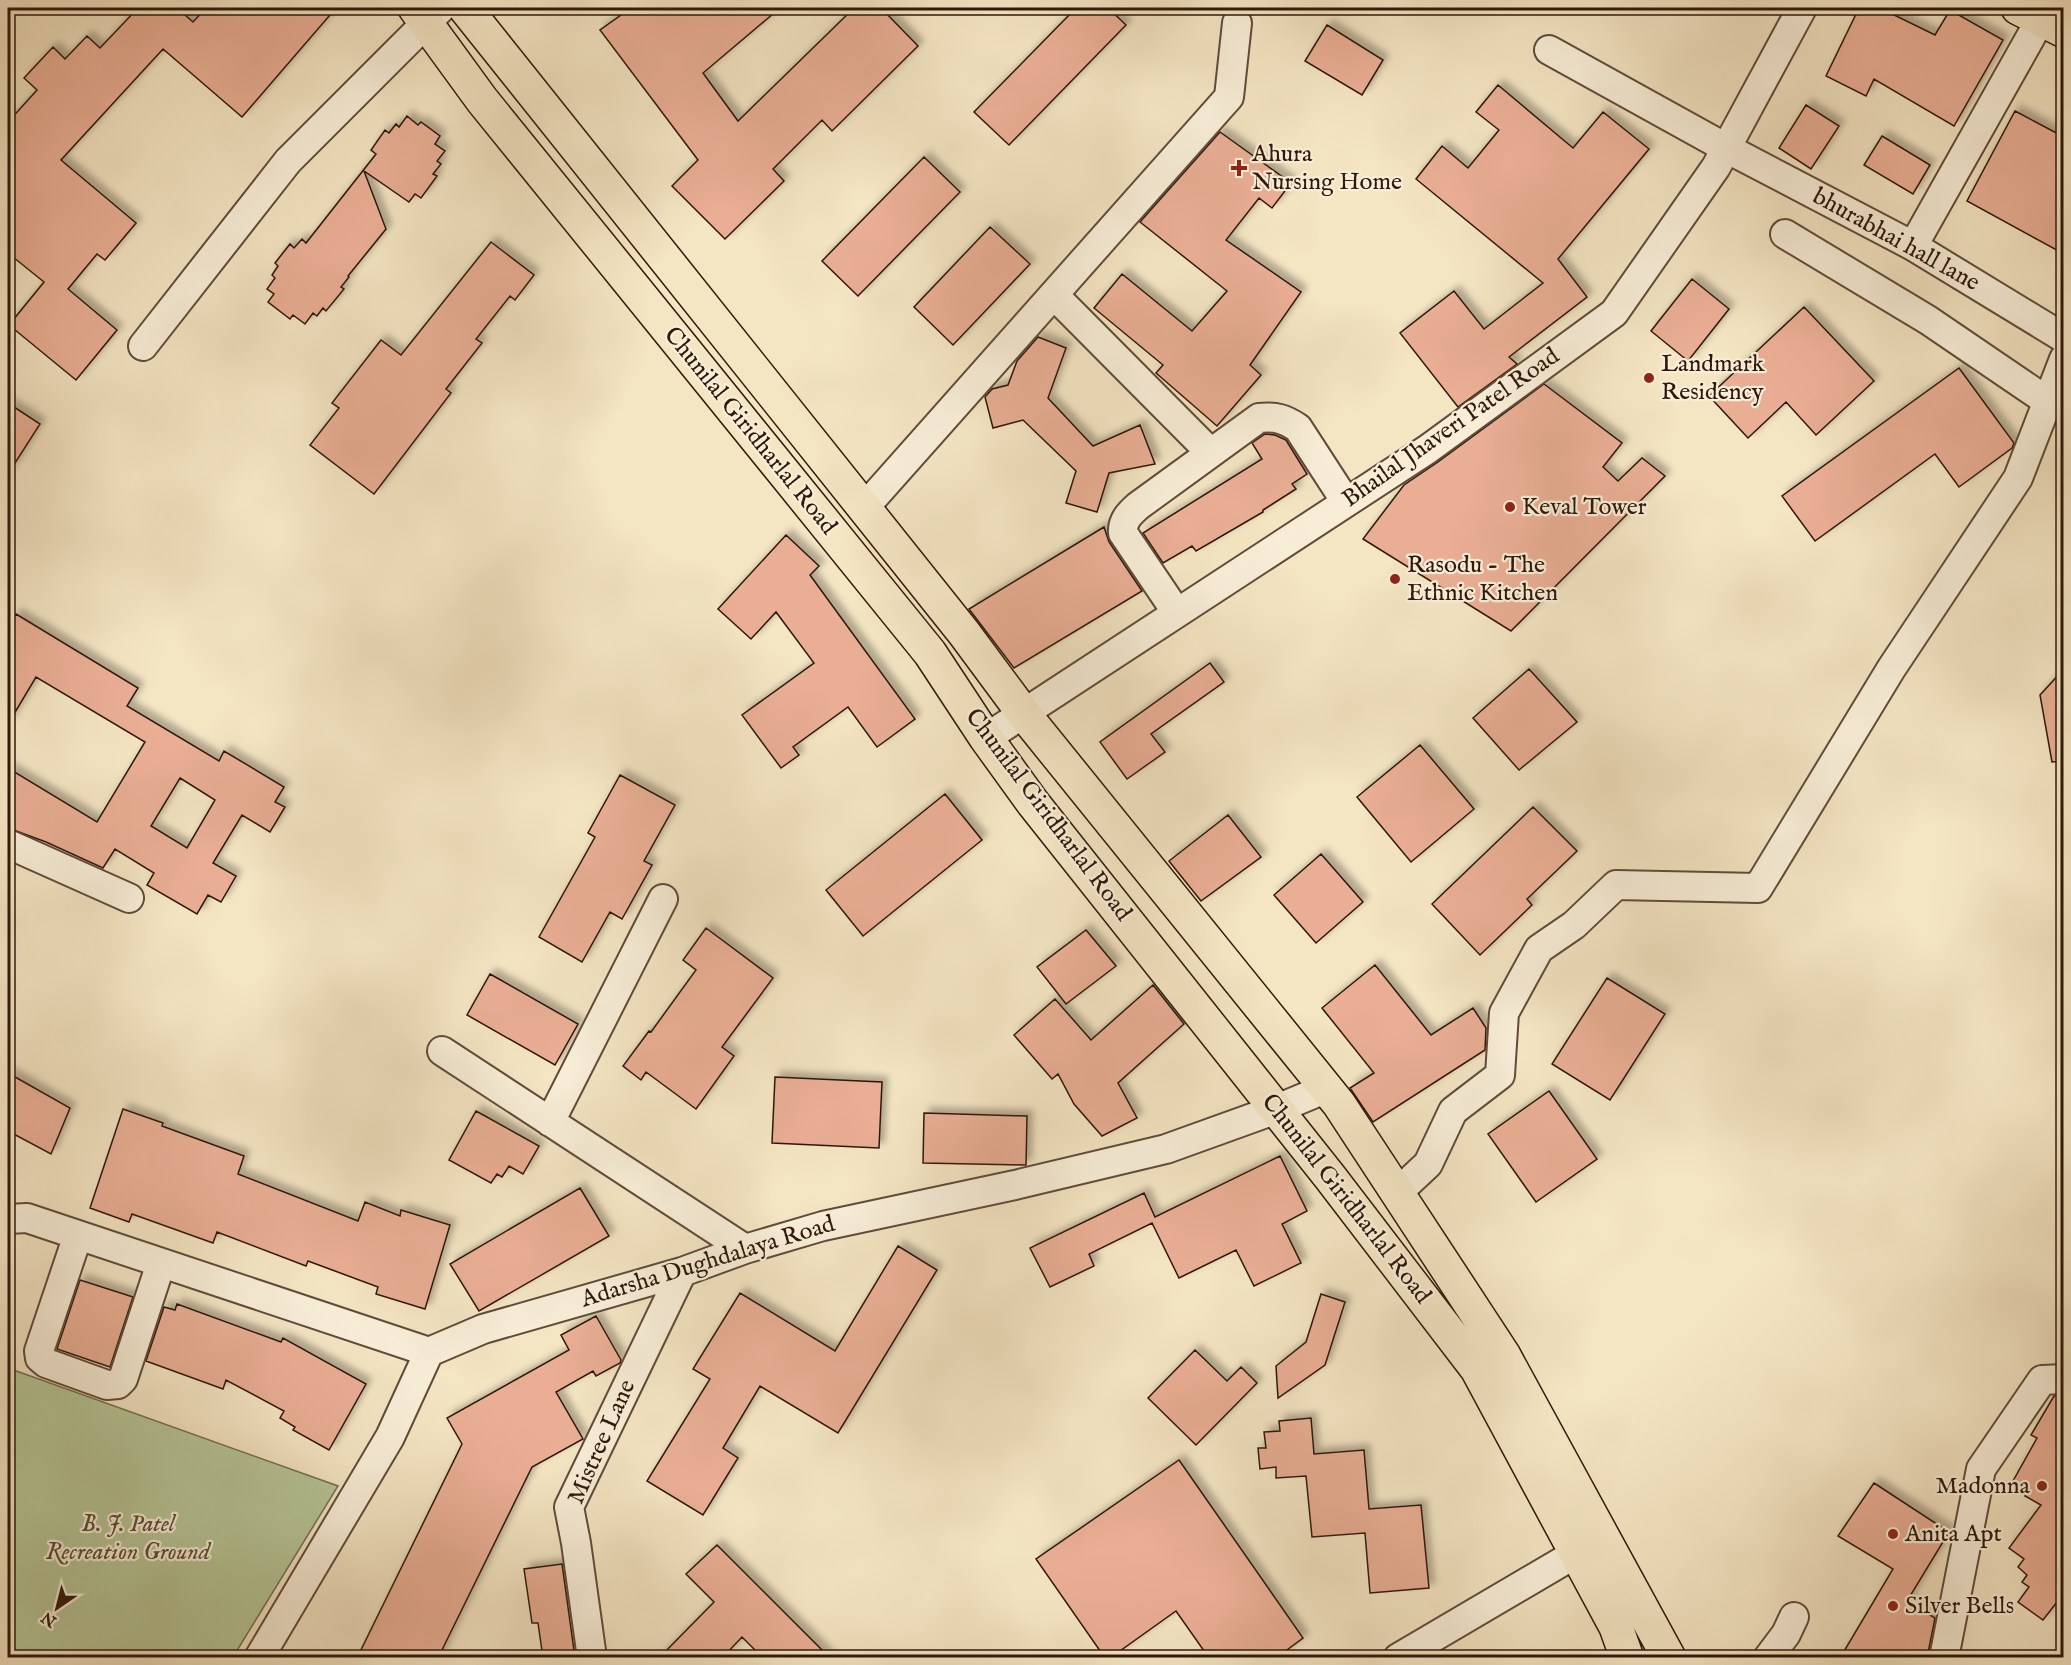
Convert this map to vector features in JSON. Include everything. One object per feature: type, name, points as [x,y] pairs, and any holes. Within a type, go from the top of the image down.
[{"type":"main road","name":"Chunilal Giridharlal Road","points":[[465,8],[964,633],[1024,714],[1327,1088],[1503,1354],[1670,1658]]},
{"type":"main road","name":"Chunilal Giridharlal Road","points":[[427,13],[482,100],[930,653],[986,738],[1034,803],[1277,1109],[1477,1370],[1616,1627],[1627,1658]]},
{"type":"street","name":"Bhailal Jhaveri Patel Road","points":[[986,738],[1428,449],[1614,313],[1716,167],[1802,8]]},
{"type":"street","points":[[142,346],[288,161],[427,13]]},
{"type":"street","points":[[1913,246],[2042,17]]},
{"type":"street","points":[[864,508],[1229,97],[1237,23]]},
{"type":"street","name":"bhurabhai hall lane","points":[[1549,50],[1726,148],[1913,246],[2064,338]]},
{"type":"street","points":[[1785,234],[1928,320],[2047,401]]},
{"type":"street","points":[[1054,295],[1201,443]]},
{"type":"street","points":[[1397,1193],[1428,1164],[1453,1111],[1500,1075],[1504,1013],[1539,949],[1574,925],[1616,885],[1758,888],[1891,669],[2018,478],[2064,359]]},
{"type":"street","points":[[1177,613],[1123,533],[1123,525],[1129,513],[1259,418],[1271,416],[1287,420],[1298,428],[1346,502]]},
{"type":"street","points":[[8,844],[129,898]]},
{"type":"street","points":[[550,1122],[663,899]]},
{"type":"street","points":[[442,1051],[745,1249]]},
{"type":"street","name":"Adarsha Dughdalaya Road","points":[[429,1352],[483,1329],[682,1272],[745,1249],[823,1226],[1015,1185],[1166,1149],[1277,1109],[1327,1088]]},
{"type":"street","points":[[8,1219],[27,1218],[429,1352],[390,1437],[259,1658]]},
{"type":"street","points":[[78,1235],[39,1351],[40,1358],[46,1363],[107,1385],[118,1384],[123,1379],[162,1263]]},
{"type":"street","name":"Mistree Lane","points":[[592,1658],[569,1507],[682,1272]]},
{"type":"street","points":[[1944,1658],[1981,1469],[2042,1380],[2064,1379]]},
{"type":"street","points":[[1398,1658],[1575,1554]]},
{"type":"street","points":[[1768,1658],[1786,1634],[1794,1617]]},
{"type":"green space","name":"B. J. Patel Recreation Ground","points":[[8,1368],[338,1486],[233,1657],[8,1657]]},
{"type":"building","points":[[138,8],[177,8],[193,22],[206,8],[336,8],[242,117],[163,49],[61,160],[136,223],[105,260],[97,254],[68,289],[117,330],[76,380],[9,325],[44,282],[8,253],[8,122],[37,90],[24,78],[53,47],[65,59],[87,36],[100,48]]},
{"type":"building","points":[[631,8],[780,8],[703,73],[738,121],[854,8],[881,8],[918,46],[832,131],[822,120],[773,169],[784,181],[725,239],[672,186],[698,160],[600,30]]},
{"type":"building","points":[[1076,8],[1108,8],[1126,25],[1009,145],[974,112]]},
{"type":"building","points":[[1859,8],[1880,8],[1935,35],[1950,10],[2003,40],[1954,126],[1874,79],[1866,96],[1826,76]]},
{"type":"building","points":[[1327,25],[1383,60],[1362,95],[1305,61]]},
{"type":"building","points":[[1498,85],[1573,148],[1603,112],[1649,149],[1558,259],[1587,297],[1509,357],[1517,364],[1458,407],[1400,333],[1454,291],[1484,329],[1543,283],[1416,179],[1442,146],[1468,168],[1499,130],[1476,112]]},
{"type":"building","points":[[1806,105],[1839,126],[1811,169],[1779,148]]},
{"type":"building","points":[[2015,111],[2064,137],[2064,254],[1967,201]]},
{"type":"building","points":[[407,116],[418,125],[421,122],[440,136],[435,144],[445,151],[437,161],[441,164],[433,174],[437,176],[421,198],[415,194],[409,202],[364,171],[386,229],[348,276],[341,287],[344,289],[326,311],[323,308],[317,316],[313,313],[305,324],[293,315],[290,319],[268,302],[274,294],[267,289],[275,278],[272,275],[278,266],[275,263],[290,244],[294,248],[302,239],[306,243],[376,154],[371,150],[385,130],[389,133],[396,124],[399,127]]},
{"type":"building","points":[[1220,132],[1291,183],[1272,208],[1259,198],[1226,240],[1301,292],[1250,365],[1261,375],[1217,426],[1156,373],[1163,365],[1094,308],[1122,274],[1192,331],[1227,291],[1140,222]]},
{"type":"building","points":[[1882,136],[1930,165],[1913,194],[1864,165]]},
{"type":"building","points":[[924,157],[960,192],[858,296],[822,261]]},
{"type":"building","points":[[990,227],[1030,264],[953,345],[914,307]]},
{"type":"building","points":[[491,242],[534,275],[515,300],[510,296],[476,339],[482,343],[446,389],[451,393],[374,494],[310,445],[339,408],[332,403],[381,340],[401,355]]},
{"type":"building","points":[[1692,279],[1729,309],[1688,361],[1651,331]]},
{"type":"building","points":[[1804,307],[1874,381],[1816,435],[1786,402],[1748,438],[1709,396]]},
{"type":"building","points":[[1038,337],[1066,348],[1048,398],[1093,446],[1140,425],[1155,464],[1109,473],[1097,512],[1066,503],[1076,471],[1023,420],[993,428],[985,397],[992,389],[1008,385],[1017,361]]},
{"type":"building","points":[[1959,368],[2014,443],[2012,448],[1959,487],[1935,454],[1815,541],[1782,496]]},
{"type":"building","name":"Keval Tower","points":[[1544,384],[1622,443],[1603,467],[1618,481],[1642,458],[1665,476],[1511,631],[1363,539],[1404,485]]},
{"type":"building","points":[[8,403],[40,424],[8,474]]},
{"type":"building","points":[[1265,434],[1286,440],[1307,474],[1292,484],[1296,489],[1263,512],[1196,551],[1192,546],[1163,563],[1143,533],[1262,459],[1252,443]]},
{"type":"building","points":[[1104,527],[1109,542],[1142,591],[1014,668],[969,609]]},
{"type":"building","points":[[786,535],[819,566],[810,575],[915,719],[877,747],[848,707],[793,747],[799,755],[781,768],[742,715],[814,663],[776,612],[751,639],[718,609]]},
{"type":"building","points":[[16,614],[138,688],[127,706],[219,761],[224,751],[284,787],[275,802],[285,807],[270,832],[242,815],[213,863],[236,876],[221,902],[208,895],[197,914],[147,885],[154,873],[115,849],[103,868],[46,842],[8,828],[8,768],[97,822],[145,742],[36,677],[8,724],[8,628]],"holes":[[[180,778],[215,800],[187,848],[151,826]]]},
{"type":"building","points":[[1210,663],[1224,682],[1151,734],[1165,752],[1127,779],[1100,742]]},
{"type":"building","points":[[1529,669],[1577,722],[1519,770],[1473,718]]},
{"type":"building","points":[[2064,669],[2064,761],[2052,762],[2040,695]]},
{"type":"building","points":[[1420,745],[1474,809],[1411,862],[1357,797]]},
{"type":"building","points":[[620,775],[675,805],[644,861],[652,865],[622,919],[610,912],[582,962],[539,937],[595,837],[588,833]]},
{"type":"building","points":[[945,794],[982,840],[863,936],[826,890]]},
{"type":"building","points":[[1533,807],[1577,851],[1527,899],[1532,905],[1480,955],[1432,904]]},
{"type":"building","points":[[1228,815],[1261,857],[1201,901],[1169,861]]},
{"type":"building","points":[[1321,854],[1363,902],[1316,943],[1274,895]]},
{"type":"building","points":[[706,928],[773,978],[722,1047],[734,1056],[696,1109],[646,1072],[641,1080],[623,1066],[696,970],[683,960]]},
{"type":"building","points":[[1086,930],[1116,966],[1066,1004],[1037,967]]},
{"type":"building","points":[[1375,965],[1431,1035],[1473,1008],[1486,1028],[1485,1050],[1373,1122],[1350,1088],[1374,1073],[1322,1008]]},
{"type":"building","points":[[490,974],[578,1024],[555,1065],[467,1015]]},
{"type":"building","points":[[1607,978],[1665,1014],[1610,1100],[1552,1064]]},
{"type":"building","points":[[1153,985],[1184,1024],[1118,1083],[1137,1118],[1102,1136],[1074,1104],[1058,1074],[1052,1079],[1014,1035],[1055,999],[1091,1040]]},
{"type":"building","points":[[8,1073],[70,1108],[51,1154],[8,1131]]},
{"type":"building","points":[[775,1077],[882,1082],[879,1148],[772,1143]]},
{"type":"building","points":[[1549,1091],[1597,1159],[1536,1202],[1488,1134]]},
{"type":"building","points":[[123,1109],[244,1156],[238,1174],[358,1221],[365,1202],[400,1216],[401,1210],[450,1225],[425,1309],[376,1294],[378,1287],[308,1261],[306,1266],[217,1232],[213,1243],[132,1214],[129,1222],[90,1208]]},
{"type":"building","points":[[476,1111],[539,1146],[523,1174],[509,1166],[502,1177],[497,1174],[491,1183],[449,1160]]},
{"type":"building","points":[[924,1113],[1027,1116],[1026,1165],[923,1163]]},
{"type":"building","points":[[1280,1156],[1307,1211],[1282,1224],[1301,1263],[1254,1286],[1236,1250],[1179,1278],[1152,1223],[1089,1254],[1094,1266],[1050,1287],[1030,1248],[1144,1193],[1155,1217]]},
{"type":"building","points":[[580,1188],[609,1236],[479,1311],[450,1264]]},
{"type":"building","points":[[898,1246],[937,1270],[838,1433],[760,1386],[723,1448],[738,1458],[703,1515],[647,1481],[710,1379],[693,1369],[740,1293],[835,1351]]},
{"type":"building","points":[[80,1280],[133,1297],[110,1367],[57,1349]]},
{"type":"building","points":[[1321,1294],[1345,1302],[1325,1365],[1278,1398],[1276,1366],[1306,1342]]},
{"type":"building","points":[[177,1304],[281,1342],[283,1338],[366,1384],[329,1450],[293,1430],[295,1427],[280,1418],[284,1411],[226,1380],[223,1389],[146,1361],[164,1307],[175,1310]]},
{"type":"building","points":[[596,1316],[621,1360],[620,1363],[596,1376],[593,1371],[556,1392],[583,1439],[532,1467],[438,1658],[357,1658],[462,1444],[447,1418],[569,1350],[561,1335]]},
{"type":"building","points":[[1195,1350],[1227,1381],[1241,1367],[1257,1383],[1196,1445],[1148,1398]]},
{"type":"building","points":[[2054,1396],[2064,1396],[2064,1593],[2043,1620],[2018,1602],[2029,1587],[2022,1582],[2027,1575],[2018,1567],[2024,1559],[2009,1548],[2041,1505],[2025,1496],[2029,1490],[2013,1481],[2037,1438],[2031,1435]]},
{"type":"building","points":[[1311,1418],[1314,1454],[1364,1450],[1369,1509],[1421,1505],[1429,1588],[1370,1593],[1365,1533],[1312,1537],[1306,1476],[1276,1478],[1276,1467],[1260,1469],[1258,1448],[1266,1448],[1264,1432],[1280,1431],[1279,1421]]},
{"type":"building","points":[[1179,1460],[1303,1638],[1276,1658],[1209,1658],[1176,1611],[1110,1658],[1105,1658],[1036,1559]]},
{"type":"building","points":[[1874,1483],[1949,1532],[1907,1601],[1935,1618],[1927,1658],[1840,1658],[1893,1569],[1838,1536]]},
{"type":"building","points":[[717,1545],[830,1658],[763,1658],[742,1637],[722,1658],[659,1658],[714,1602],[686,1574]]},
{"type":"building","points":[[562,1564],[575,1658],[543,1658],[538,1623],[532,1623],[524,1569]]},
{"type":"place","name":"Ahura Nursing Home","points":[[1239,168]]},
{"type":"place","name":"Landmark Residency","points":[[1649,378]]},
{"type":"place","name":"Keval Tower","points":[[1510,507]]},
{"type":"place","name":"Rasodu - The Ethnic Kitchen","points":[[1395,579]]},
{"type":"place","name":"Madonna","points":[[2042,1486]]},
{"type":"place","name":"Anita Apt","points":[[1893,1534]]},
{"type":"place","name":"Silver Bells","points":[[1893,1606]]}]
